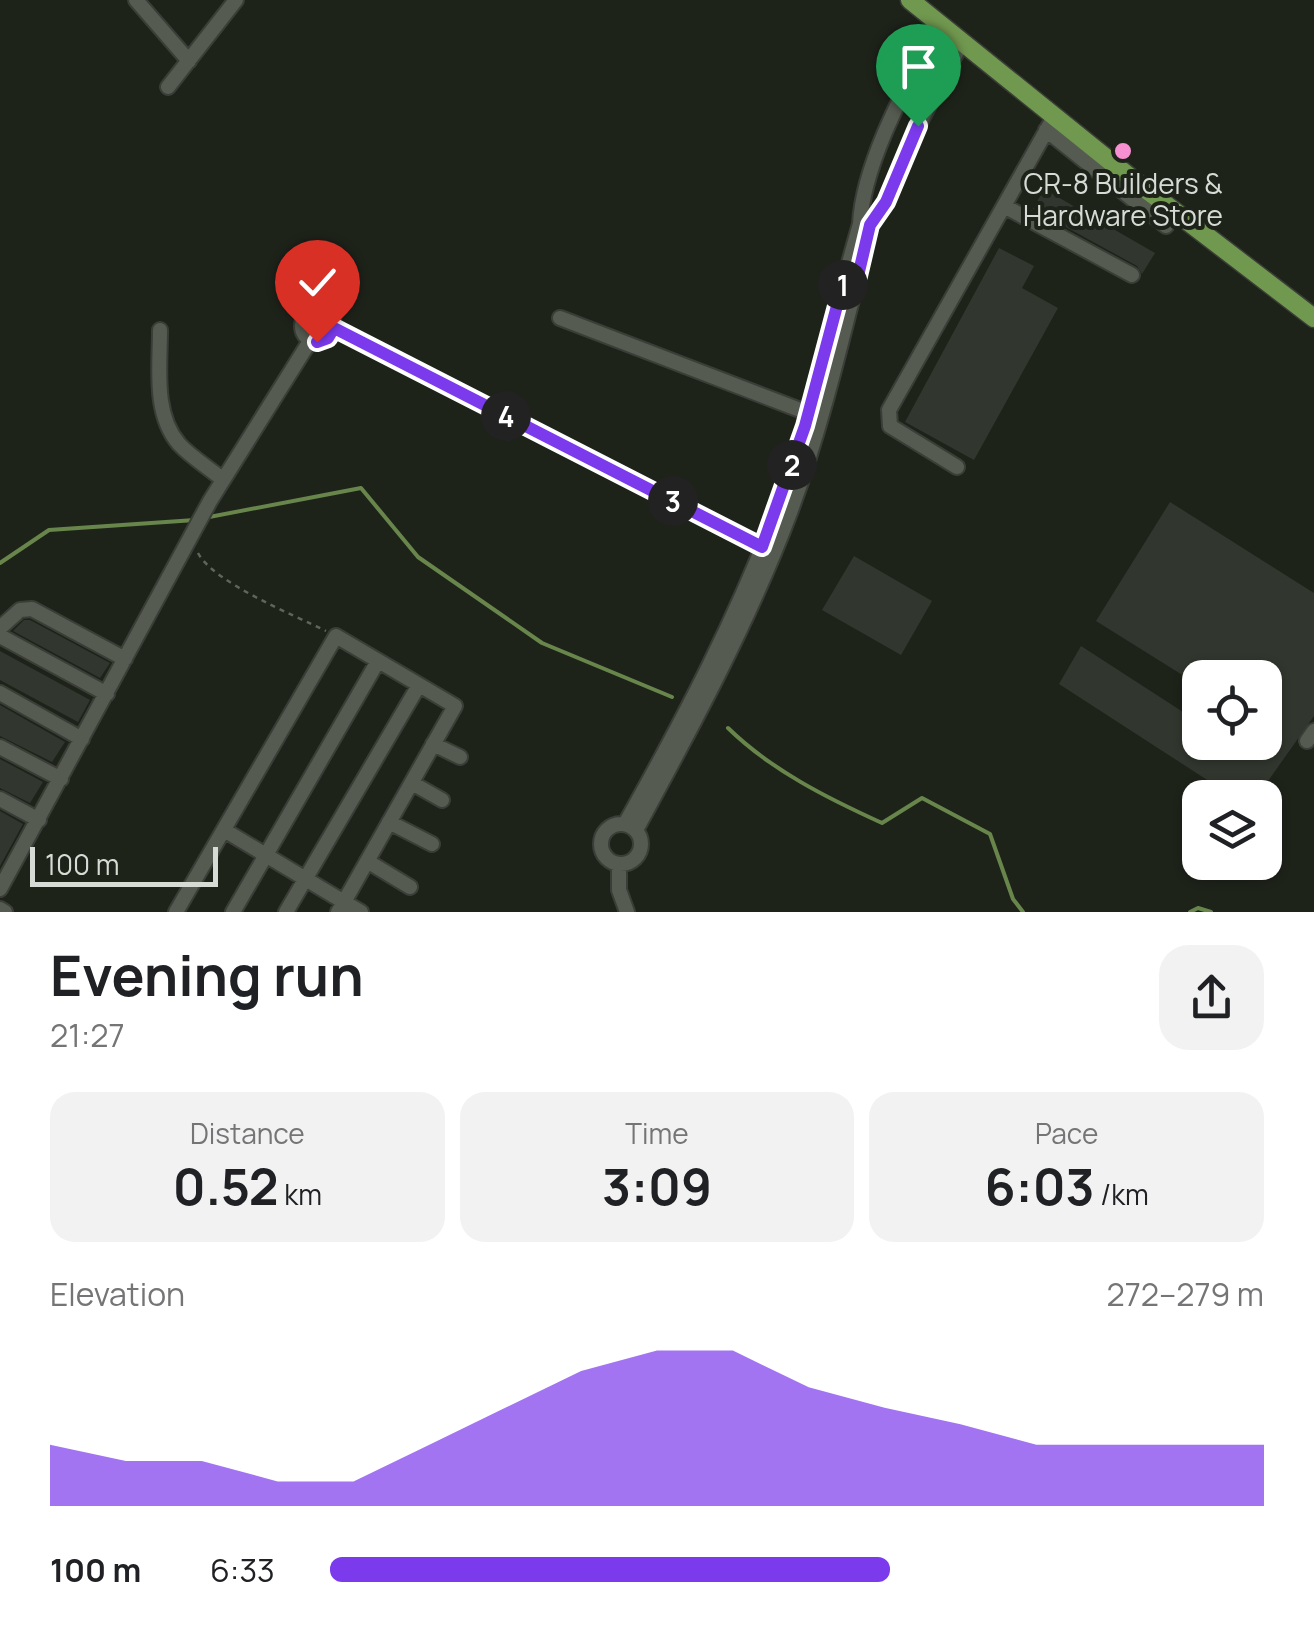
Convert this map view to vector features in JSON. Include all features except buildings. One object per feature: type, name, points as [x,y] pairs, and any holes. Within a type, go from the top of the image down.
[{"type":"main road","points":[[910,0],[1050,123],[1177,213],[1314,318]]},
{"type":"street","points":[[136,0],[189,61]]},
{"type":"street","points":[[168,87],[236,0]]},
{"type":"street","points":[[852,274],[863,193],[894,114],[938,25]]},
{"type":"street","points":[[630,828],[725,650],[768,550],[786,504],[852,274],[870,225],[886,202],[918,126],[961,44]]},
{"type":"street","points":[[915,68],[926,80],[941,82]]},
{"type":"street","points":[[894,114],[918,126]]},
{"type":"street","points":[[957,468],[890,426],[889,410],[1050,123]]},
{"type":"street","points":[[863,193],[886,202]]},
{"type":"street","points":[[1004,206],[1132,275]]},
{"type":"street","points":[[334,328],[324,342],[310,341],[302,325],[313,311],[326,313],[334,328],[768,550]]},
{"type":"street","points":[[560,318],[810,423]]},
{"type":"street","points":[[160,330],[161,405],[170,430],[180,446],[222,480]]},
{"type":"street","points":[[0,890],[210,501],[310,341]]},
{"type":"street","points":[[107,694],[0,632],[20,610],[32,609],[125,659]]},
{"type":"street","points":[[176,912],[336,636],[455,706],[341,907]]},
{"type":"street","points":[[233,912],[378,661]]},
{"type":"street","points":[[286,912],[418,684]]},
{"type":"street","points":[[0,693],[82,739]]},
{"type":"street","points":[[434,744],[460,758]]},
{"type":"street","points":[[0,746],[62,778]]},
{"type":"street","points":[[412,782],[442,800]]},
{"type":"street","points":[[0,799],[39,820]]},
{"type":"street","points":[[389,822],[432,844]]},
{"type":"street","points":[[612,826],[630,828],[641,843],[637,856],[618,864],[607,858],[601,840],[612,826]]},
{"type":"street","points":[[224,830],[306,878],[341,907],[361,912]]},
{"type":"street","points":[[0,854],[15,863]]},
{"type":"street","points":[[367,861],[410,887]]},
{"type":"street","points":[[618,864],[619,890],[627,912]]},
{"type":"path","points":[[189,539],[204,565],[251,594],[336,636]]},
{"type":"waterway","points":[[204,518],[361,488],[418,557],[542,643],[672,697]]},
{"type":"waterway","points":[[0,563],[49,530],[195,520]]},
{"type":"waterway","points":[[728,728],[781,770],[882,823],[922,798],[990,834],[1013,899],[1023,912]]},
{"type":"waterway","points":[[1190,912],[1198,908],[1211,912]]},
{"type":"place","name":"CR-8 Builders & Hardware Store","points":[[1123,151]]},
{"type":"route","points":[[317,342],[324,342],[334,328],[762,547],[805,426],[846,272],[858,276],[870,225],[886,202],[918,126]]}]
